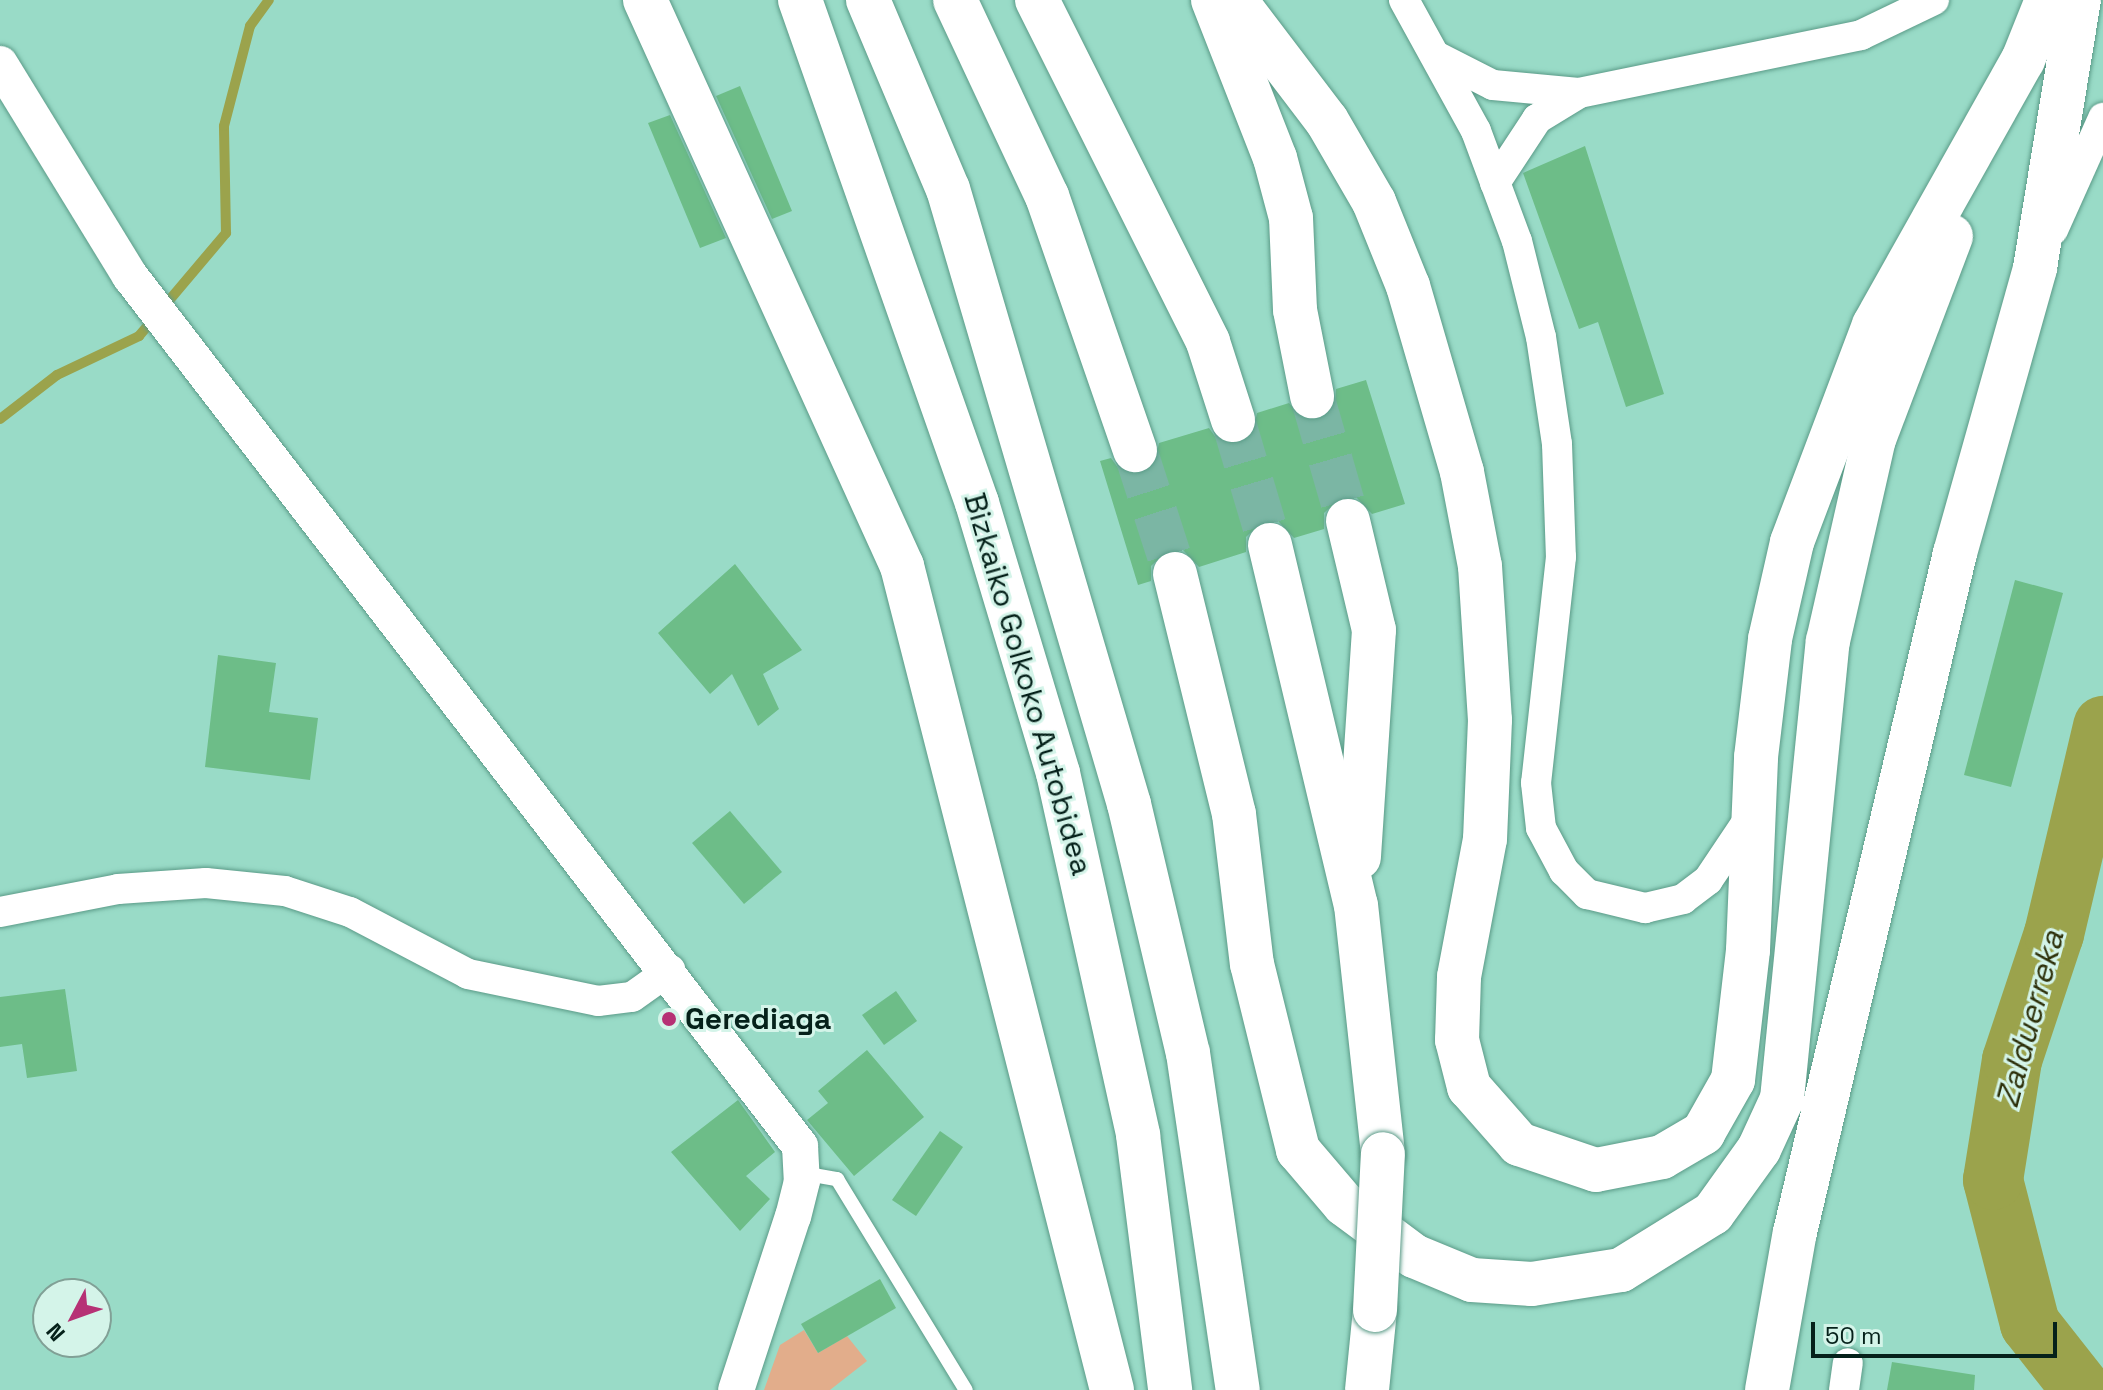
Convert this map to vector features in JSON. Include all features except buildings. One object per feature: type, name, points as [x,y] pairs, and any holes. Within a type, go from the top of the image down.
[{"type":"highway","name":"Bizkaiko Golkoko Autobidea","points":[[800,0],[973,489],[1058,773],[1138,1135],[1170,1390]]},
{"type":"highway","name":"Bizkaiko Golkoko Autobidea","points":[[868,0],[948,189],[1129,804],[1188,1053],[1238,1390]]},
{"type":"highway","points":[[955,0],[1047,196],[1135,450]]},
{"type":"highway","points":[[1037,0],[1208,342],[1233,420]]},
{"type":"highway","points":[[1213,0],[1291,218],[1295,310],[1312,396]]},
{"type":"highway","points":[[1235,0],[1327,121],[1374,202],[1408,286],[1462,472],[1480,566],[1490,720],[1485,839],[1459,977],[1457,1040],[1469,1087],[1519,1144],[1550,1159],[1607,1169],[1662,1157],[1703,1133],[1733,1080],[1748,950],[1752,814],[1770,639],[1792,542],[1874,325],[2023,60]]},
{"type":"highway","points":[[1175,574],[1234,814],[1255,979],[1298,1150],[1344,1204],[1414,1256],[1472,1280],[1577,1278],[1621,1270],[1655,1254],[1713,1213],[1737,1185],[1782,1099],[1828,641],[1874,439],[2047,0]]},
{"type":"highway","points":[[2079,0],[2083,124]]},
{"type":"highway","points":[[1767,1390],[1795,1232],[1952,569],[2035,268],[2083,124],[2101,0]]},
{"type":"highway","points":[[653,9],[902,566],[1112,1390]]},
{"type":"highway","points":[[1348,521],[1374,630],[1356,905]]},
{"type":"highway","points":[[1270,545],[1356,905],[1383,1154],[1375,1310],[1367,1390]]},
{"type":"street","points":[[1404,0],[1436,56],[1495,183],[1541,337],[1557,444],[1561,557],[1536,783],[1541,828],[1564,871],[1587,894],[1645,908],[1683,899],[1708,880],[1752,814]]},
{"type":"street","points":[[1436,56],[1493,85],[1579,93],[1861,35],[1934,0]]},
{"type":"street","points":[[0,64],[130,276],[777,1108],[800,1146],[801,1172],[736,1390]]},
{"type":"street","points":[[1495,183],[1537,119],[1579,93]]},
{"type":"street","points":[[0,912],[118,889],[206,883],[285,891],[350,912],[468,974],[598,1001],[632,997],[670,970]]},
{"type":"lane","points":[[801,1172],[837,1179],[966,1390]]},
{"type":"shaded area","points":[[804,1330],[818,1353],[847,1336],[867,1361],[830,1390],[764,1390],[780,1345]]},
{"type":"waterway","points":[[0,419],[57,375],[139,336],[226,233],[224,126],[250,26],[269,0]]},
{"type":"waterway","name":"Zalduerreka","points":[[2082,1390],[2030,1324],[1993,1180],[2012,1060],[2054,934],[2103,726]]},
{"type":"tunnel","points":[[1312,396],[1348,521]]},
{"type":"tunnel","points":[[1233,420],[1270,545]]},
{"type":"tunnel","points":[[1135,450],[1175,574]]},
{"type":"place","name":"Gerediaga","points":[[669,1019]]}]
